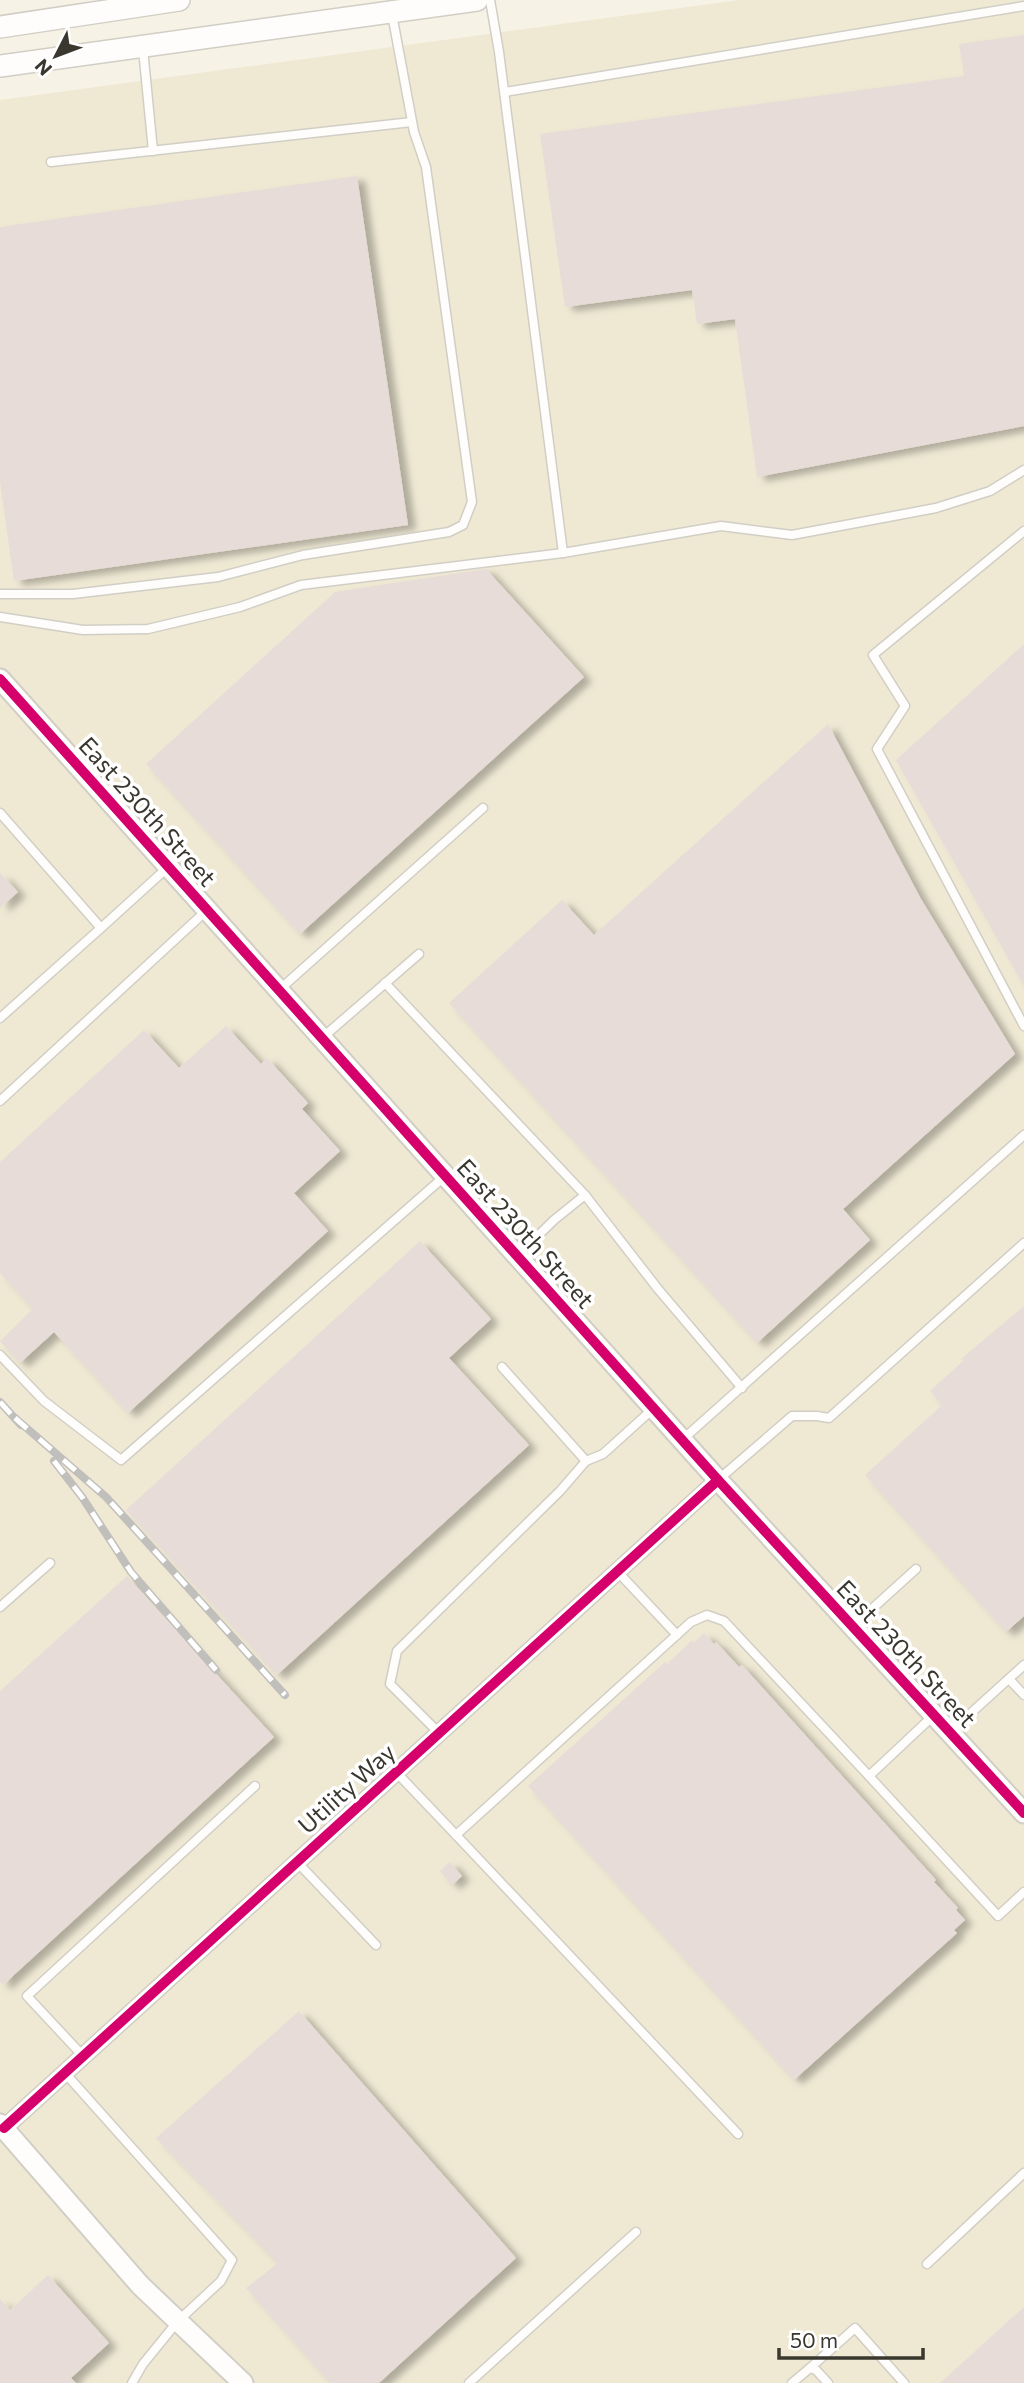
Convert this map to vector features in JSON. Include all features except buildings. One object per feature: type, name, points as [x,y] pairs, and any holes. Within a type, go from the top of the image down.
[{"type":"main road","points":[[0,27],[179,0]]},
{"type":"main road","points":[[0,66],[477,0]]},
{"type":"street","name":"East 230th Street","points":[[0,679],[718,1480],[1024,1812]]},
{"type":"street","name":"Utility Way","points":[[2,2126],[65,2073],[718,1480]]},
{"type":"street","points":[[2,2126],[140,2286],[243,2383]]},
{"type":"lane","points":[[490,0],[505,92],[563,553]]},
{"type":"lane","points":[[505,92],[1024,6]]},
{"type":"lane","points":[[0,594],[73,594],[218,578],[303,555],[449,532],[463,525],[472,502],[426,167],[412,122],[392,12]]},
{"type":"lane","points":[[143,46],[153,151]]},
{"type":"lane","points":[[51,162],[412,122]]},
{"type":"lane","points":[[0,617],[83,630],[148,629],[240,607],[301,585],[563,553],[721,526],[792,535],[936,508],[990,491],[1024,470]]},
{"type":"lane","points":[[1024,531],[873,655],[905,706],[877,749],[1024,1026]]},
{"type":"lane","points":[[279,990],[482,808]]},
{"type":"lane","points":[[0,813],[101,928]]},
{"type":"lane","points":[[0,1018],[168,867]]},
{"type":"lane","points":[[0,1101],[207,909]]},
{"type":"lane","points":[[322,1038],[419,954]]},
{"type":"lane","points":[[385,983],[585,1195],[658,1289],[743,1388]]},
{"type":"lane","points":[[682,1440],[1024,1135]]},
{"type":"lane","points":[[0,1355],[44,1401],[121,1460],[445,1176]]},
{"type":"lane","points":[[517,1256],[585,1195]]},
{"type":"lane","points":[[718,1480],[792,1416],[829,1418],[1024,1243]]},
{"type":"lane","points":[[502,1367],[586,1461]]},
{"type":"lane","points":[[439,1733],[390,1684],[397,1651],[560,1491],[586,1461],[603,1454],[654,1408]]},
{"type":"lane","points":[[0,1607],[50,1563]]},
{"type":"lane","points":[[853,1626],[916,1569]]},
{"type":"lane","points":[[617,1571],[677,1634]]},
{"type":"lane","points":[[456,1835],[677,1634],[691,1622],[707,1615],[724,1622],[998,1916],[1024,1892]]},
{"type":"lane","points":[[950,1732],[1024,1665]]},
{"type":"lane","points":[[1009,1679],[1024,1695]]},
{"type":"lane","points":[[869,1776],[934,1715]]},
{"type":"lane","points":[[396,1772],[738,2134]]},
{"type":"lane","points":[[83,2056],[27,1996],[256,1786]]},
{"type":"lane","points":[[297,1862],[376,1945]]},
{"type":"lane","points":[[65,2073],[232,2260],[221,2281],[177,2321],[143,2364],[132,2383]]},
{"type":"lane","points":[[927,2264],[1024,2173]]},
{"type":"lane","points":[[469,2383],[636,2232]]},
{"type":"lane","points":[[792,2383],[855,2328],[904,2383]]},
{"type":"lane","points":[[810,2368],[828,2383]]},
{"type":"shaded area","points":[[739,0],[1024,0],[1024,2383],[0,2383],[0,100]]},
{"type":"railway","points":[[0,1402],[21,1425]]},
{"type":"railway","points":[[15,1418],[106,1497],[285,1695]]},
{"type":"railway","points":[[54,1461],[82,1497],[131,1572],[216,1670]]},
{"type":"cycle path","points":[[0,679],[718,1480],[1024,1813]]},
{"type":"cycle path","points":[[4,2128],[718,1480]]}]
